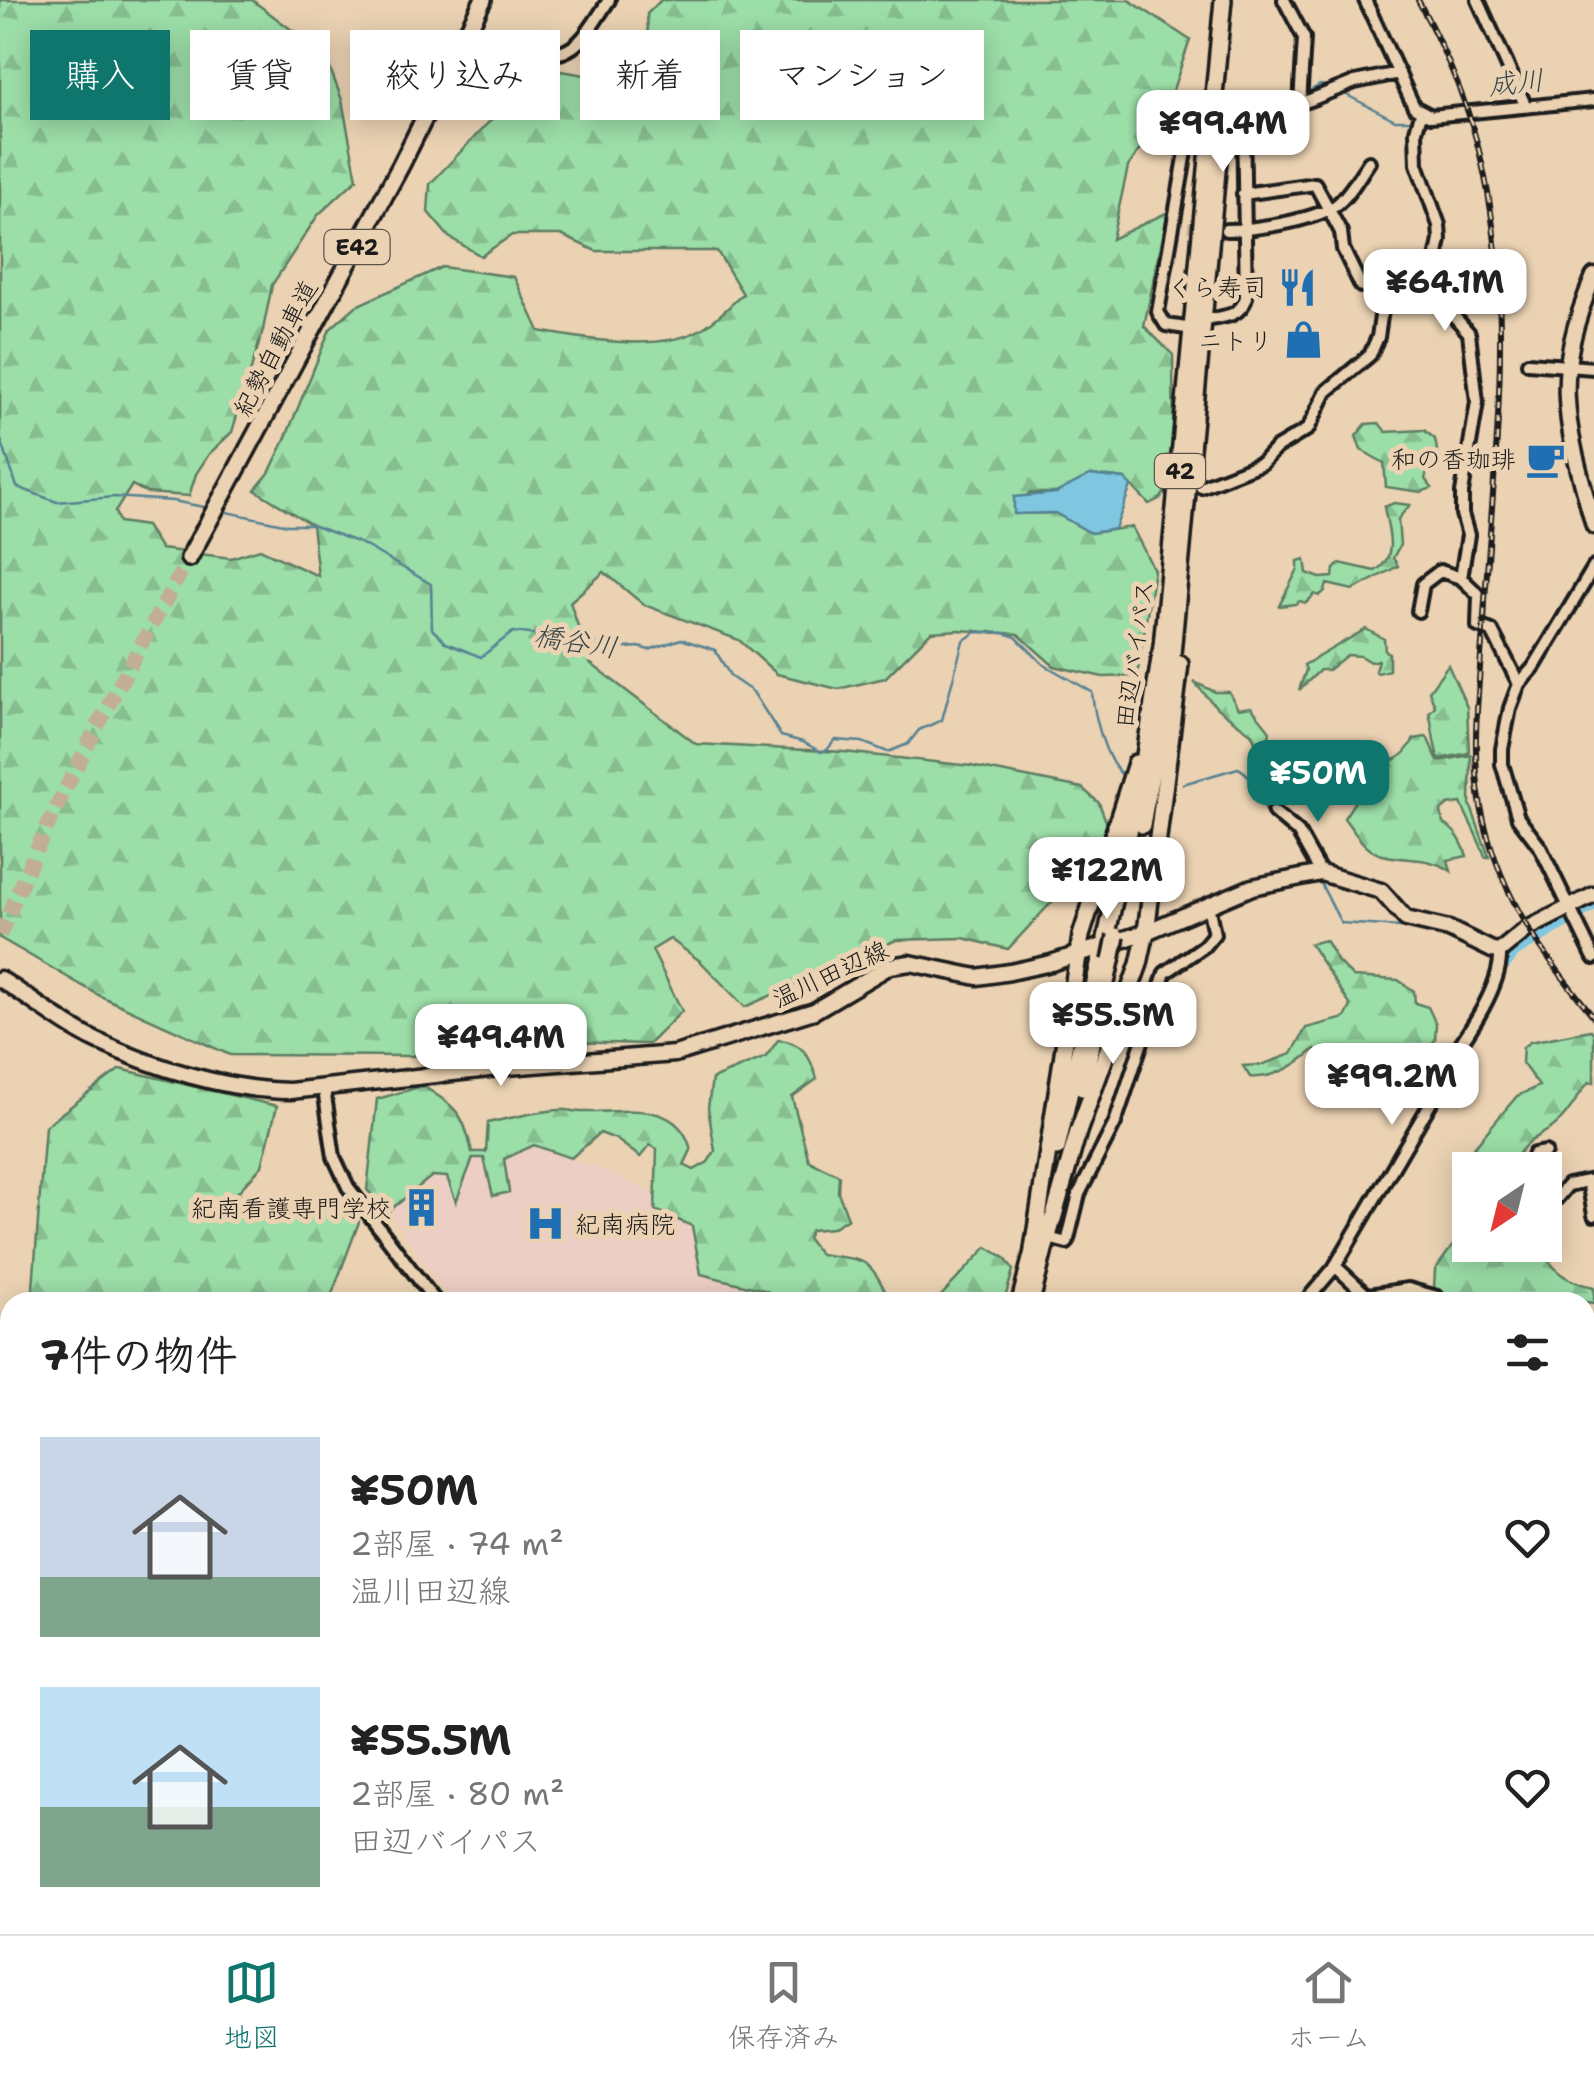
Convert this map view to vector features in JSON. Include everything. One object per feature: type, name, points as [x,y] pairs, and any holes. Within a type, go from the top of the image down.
[{"type":"highway","name":"紀勢自動車道","points":[[189,558],[401,165],[483,0]]},
{"type":"highway","name":"田辺バイパス","points":[[1111,937],[1154,769],[1172,654],[1222,0]]},
{"type":"highway","name":"田辺バイパス","points":[[1033,1292],[1111,937],[1162,646],[1233,0]]},
{"type":"highway","points":[[1042,1245],[1139,964],[1146,932],[1181,656],[1182,562]]},
{"type":"highway","points":[[1042,1245],[1086,919],[1138,758],[1162,646]]},
{"type":"highway","name":"田辺バイパス","points":[[1024,1292],[1042,1245]]},
{"type":"main road","points":[[1594,276],[1566,365],[1569,432],[1594,526]]},
{"type":"main road","name":"温川田辺線","points":[[0,978],[94,1040],[124,1052],[227,1086],[257,1090],[324,1089],[507,1066],[675,1054],[814,1011],[890,966],[910,962],[977,977],[1052,963],[1146,932],[1252,887],[1316,874],[1381,891],[1406,920],[1448,929],[1500,953]]},
{"type":"main road","points":[[1500,953],[1528,929],[1573,914],[1594,895]]},
{"type":"street","points":[[560,55],[575,48],[609,0]]},
{"type":"street","points":[[1284,0],[1304,38],[1300,104]]},
{"type":"street","points":[[1365,0],[1414,107],[1421,112],[1432,116],[1594,100]]},
{"type":"street","points":[[1478,0],[1525,106]]},
{"type":"street","points":[[1202,124],[1187,146],[1158,312],[1166,326],[1199,324],[1244,308],[1238,120],[1399,73]]},
{"type":"street","points":[[1421,112],[1416,131],[1417,164],[1439,224],[1440,240],[1431,282],[1436,296],[1469,332],[1476,402],[1462,494],[1468,535],[1461,578]]},
{"type":"street","points":[[1226,230],[1244,230],[1336,205],[1369,162]]},
{"type":"street","points":[[1243,194],[1315,184],[1341,232],[1343,249],[1360,286],[1399,289]]},
{"type":"street","points":[[1174,227],[1188,227]]},
{"type":"street","points":[[1201,487],[1262,463],[1276,448],[1308,429],[1326,392],[1370,355],[1378,337],[1384,296],[1390,290],[1431,282]]},
{"type":"street","points":[[1528,363],[1594,368]]},
{"type":"street","points":[[1594,567],[1534,667],[1519,684],[1505,725],[1502,764],[1518,818],[1540,848],[1594,958]]},
{"type":"street","points":[[1418,611],[1423,584],[1440,571],[1461,578],[1479,595],[1478,626],[1492,631],[1519,684]]},
{"type":"street","points":[[1274,812],[1310,847],[1316,874]]},
{"type":"street","points":[[1042,1245],[1067,1243],[1078,1194],[1115,1123],[1165,973],[1204,946],[1214,934],[1208,905]]},
{"type":"street","points":[[1314,1292],[1336,1266],[1440,1087],[1438,1077],[1474,1022],[1498,969],[1500,953]]},
{"type":"street","points":[[324,1089],[334,1157],[348,1187],[428,1292]]},
{"type":"street","points":[[1562,1192],[1568,1185],[1591,1181],[1594,1215]]},
{"type":"street","points":[[1336,1266],[1364,1292]]},
{"type":"shaded area","name":"紀南病院","points":[[534,1145],[612,1173],[654,1194],[655,1210],[692,1222],[701,1274],[764,1292],[444,1292],[389,1211],[432,1176],[448,1177],[455,1200],[473,1157],[485,1158],[508,1192],[503,1159]]},
{"type":"green space","points":[[0,0],[252,0],[292,30],[190,30],[190,120],[330,120],[330,68],[342,100],[357,179],[318,215],[272,285],[263,330],[232,432],[209,454],[196,474],[189,496],[147,493],[132,485],[115,512],[119,522],[146,526],[161,549],[231,558],[260,549],[318,576],[312,525],[255,490],[269,473],[284,442],[330,329],[356,306],[442,267],[514,277],[539,331],[644,342],[665,341],[701,329],[743,294],[717,251],[596,251],[561,235],[512,235],[481,256],[449,237],[428,212],[430,184],[491,120],[560,120],[562,71],[580,74],[580,120],[720,120],[720,30],[648,30],[647,14],[661,0],[1129,0],[1190,40],[1166,110],[1128,167],[1112,239],[1168,212],[1144,326],[1173,355],[1174,478],[1161,498],[1149,504],[1125,479],[1091,475],[1056,493],[1029,493],[1014,514],[1055,513],[1091,533],[1132,527],[1154,570],[1137,676],[1103,677],[1054,666],[1018,634],[959,630],[931,632],[885,678],[838,689],[777,674],[739,640],[644,605],[604,572],[570,602],[590,663],[696,744],[844,752],[971,766],[1082,788],[1099,803],[1112,837],[1008,949],[963,938],[896,940],[745,1007],[700,961],[670,939],[652,950],[682,1011],[649,1044],[518,1041],[413,1056],[230,1055],[100,996],[0,938]]},
{"type":"green space","points":[[1379,423],[1386,432],[1424,430],[1435,439],[1440,467],[1428,468],[1425,479],[1432,488],[1421,492],[1386,487],[1384,463],[1361,450],[1356,436],[1366,424]]},
{"type":"green space","points":[[1394,503],[1410,505],[1398,519],[1400,545],[1393,558],[1398,566],[1353,590],[1327,584],[1325,591],[1306,603],[1279,606],[1298,569],[1298,561],[1305,559],[1307,573],[1320,578],[1333,577],[1340,563],[1375,571],[1382,565],[1390,542],[1384,507]]},
{"type":"green space","points":[[1366,629],[1384,639],[1389,670],[1378,673],[1378,660],[1370,662],[1347,655],[1328,670],[1320,670],[1299,690],[1304,665]]},
{"type":"green space","points":[[1448,665],[1467,707],[1469,753],[1439,759],[1429,713],[1435,706],[1429,691]]},
{"type":"green space","points":[[1194,682],[1215,692],[1229,692],[1238,709],[1251,707],[1270,731],[1268,744],[1291,757],[1302,748],[1318,744],[1347,768],[1364,758],[1396,759],[1414,739],[1427,737],[1438,761],[1471,755],[1470,804],[1489,857],[1485,857],[1461,803],[1441,811],[1443,823],[1458,837],[1467,856],[1448,860],[1451,871],[1433,863],[1374,852],[1344,818],[1365,786],[1358,779],[1333,788],[1332,782],[1307,772],[1288,774],[1262,755],[1251,733],[1217,708]]},
{"type":"green space","points":[[1325,940],[1353,977],[1398,980],[1414,991],[1415,1003],[1428,1007],[1436,1024],[1435,1040],[1428,1050],[1401,1065],[1384,1067],[1369,1063],[1337,1068],[1315,1049],[1285,1069],[1268,1076],[1250,1077],[1243,1066],[1261,1065],[1292,1054],[1306,1028],[1345,1018],[1351,1006],[1310,944]]},
{"type":"green space","points":[[1591,1030],[1594,1083],[1589,1082],[1559,1122],[1520,1152],[1470,1152],[1517,1096],[1539,1086],[1522,1063],[1523,1047],[1530,1042]]},
{"type":"green space","points":[[778,1040],[805,1052],[817,1079],[792,1097],[809,1161],[839,1175],[838,1192],[848,1218],[832,1228],[811,1230],[807,1238],[820,1254],[855,1259],[869,1266],[885,1292],[768,1292],[701,1274],[692,1226],[655,1210],[657,1149],[650,1145],[640,1157],[616,1139],[600,1133],[571,1158],[534,1145],[504,1159],[509,1192],[493,1196],[484,1158],[473,1158],[456,1202],[447,1177],[432,1176],[389,1211],[367,1190],[377,1099],[423,1086],[457,1112],[472,1152],[486,1152],[488,1123],[559,1110],[647,1112],[674,1122],[684,1133],[691,1150],[684,1165],[694,1170],[708,1162],[715,1151],[708,1108],[712,1079],[766,1057]]},
{"type":"green space","points":[[120,1069],[277,1106],[262,1166],[235,1195],[344,1202],[359,1222],[333,1292],[33,1292],[45,1126]]},
{"type":"green space","points":[[987,1247],[1005,1258],[1013,1270],[1007,1292],[945,1292]]},
{"type":"green space","points":[[1452,1247],[1452,1262],[1550,1262],[1564,1276],[1594,1287],[1594,1292],[1437,1292],[1435,1270]]},
{"type":"water","points":[[1090,475],[1125,479],[1131,486],[1115,529],[1091,533],[1055,513],[1014,514],[1014,497],[1056,493]]},
{"type":"waterway","name":"成川","points":[[1304,94],[1320,85],[1333,87]]},
{"type":"waterway","name":"成川","points":[[1339,91],[1395,120],[1410,120]]},
{"type":"waterway","name":"成川","points":[[1529,99],[1594,94]]},
{"type":"waterway","name":"成川","points":[[1281,104],[1297,97]]},
{"type":"waterway","name":"成川","points":[[1443,109],[1516,100]]},
{"type":"waterway","name":"成川","points":[[1231,113],[1249,112]]},
{"type":"waterway","name":"橋谷川","points":[[0,437],[17,487],[57,502],[114,497],[209,508]]},
{"type":"waterway","name":"橋谷川","points":[[222,511],[288,525],[312,525],[362,544],[431,584],[432,629],[446,643],[481,657],[513,632],[591,641],[611,649],[649,650],[681,639],[715,650],[731,677],[753,692],[781,736],[821,752],[835,740],[862,742],[888,752],[908,744],[919,730],[942,720],[963,641],[976,632],[1004,633],[1016,637],[1043,664],[1092,692],[1106,750],[1124,776]]},
{"type":"waterway","name":"橋谷川","points":[[1183,784],[1238,768],[1248,776],[1268,812]]},
{"type":"waterway","name":"橋谷川","points":[[1320,882],[1341,923],[1415,928]]},
{"type":"waterway","name":"橋谷川","points":[[1504,963],[1513,951],[1594,903]]},
{"type":"waterway","name":"橋谷川","points":[[1465,945],[1494,959]]},
{"type":"waterway","points":[[1348,1235],[1430,1095]]},
{"type":"tunnel","points":[[1188,227],[1226,230]]},
{"type":"tunnel","points":[[0,935],[65,791],[189,558]]},
{"type":"railway","points":[[1418,0],[1448,61],[1472,125],[1496,247],[1500,370],[1476,719],[1479,796],[1492,850],[1514,902],[1542,948],[1594,1017]]},
{"type":"place","name":"くら寿司","points":[[1297,287]]},
{"type":"place","name":"ニトリ","points":[[1303,340]]},
{"type":"place","name":"和の香珈琲","points":[[1546,459]]},
{"type":"place","name":"紀南看護専門学校","points":[[421,1208]]},
{"type":"place","name":"紀南病院","points":[[545,1224]]}]
